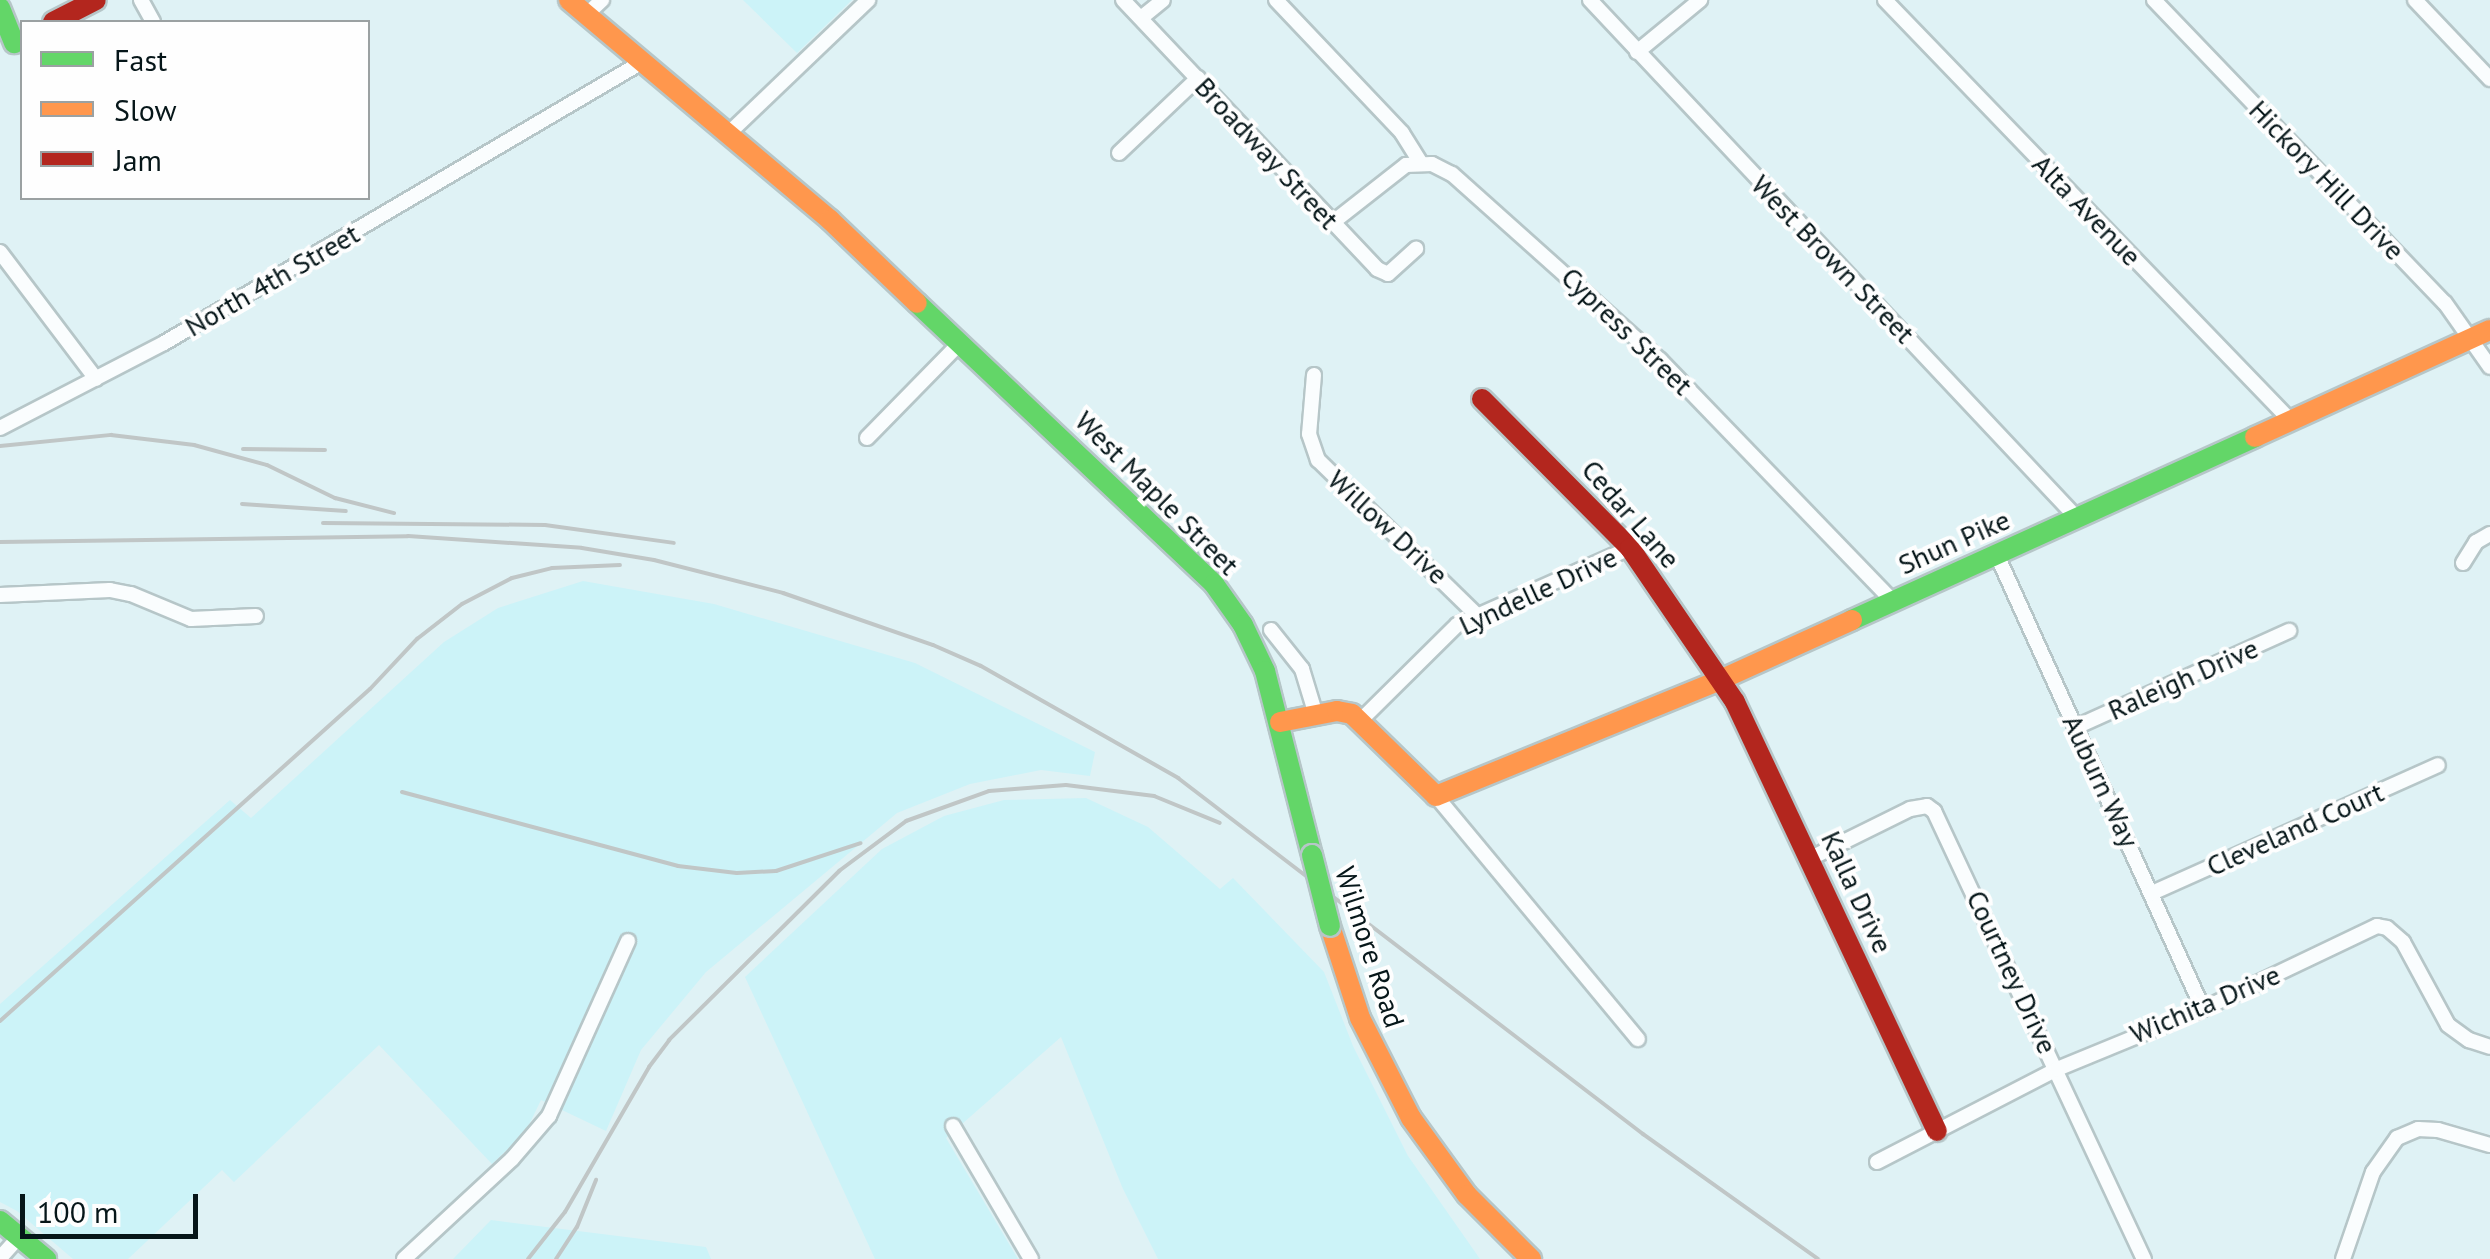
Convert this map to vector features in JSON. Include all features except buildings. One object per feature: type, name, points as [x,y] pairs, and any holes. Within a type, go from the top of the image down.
[{"type":"street","points":[[57,20],[96,0]]},
{"type":"street","name":"West Maple Street","points":[[569,0],[728,134],[961,342],[1214,584],[1255,648],[1280,722]]},
{"type":"street","points":[[586,14],[602,0]]},
{"type":"street","points":[[728,134],[868,0]]},
{"type":"street","name":"Broadway Street","points":[[1123,0],[1332,223],[1388,274],[1416,249]]},
{"type":"street","points":[[1141,18],[1163,0]]},
{"type":"street","points":[[1276,0],[1402,134],[1421,163],[1398,170],[1332,223]]},
{"type":"street","name":"West Brown Street","points":[[1590,0],[2077,518]]},
{"type":"street","points":[[1637,52],[1700,0]]},
{"type":"street","name":"Alta Avenue","points":[[1885,0],[2290,420]]},
{"type":"street","name":"Hickory Hill Drive","points":[[2154,0],[2444,303],[2481,334],[2490,367]]},
{"type":"street","points":[[2415,0],[2490,79]]},
{"type":"street","points":[[0,8],[12,44]]},
{"type":"street","name":"North 4th Street","points":[[0,428],[96,379],[642,62]]},
{"type":"street","points":[[1118,153],[1198,78]]},
{"type":"street","name":"Cypress Street","points":[[1421,163],[1452,174],[1474,190],[1591,295],[1716,416],[1892,600]]},
{"type":"street","points":[[0,252],[96,379]]},
{"type":"street","name":"Shun Pike","points":[[1436,796],[1720,680],[2481,334]]},
{"type":"street","points":[[867,438],[961,342]]},
{"type":"street","name":"Willow Drive","points":[[1314,376],[1308,434],[1318,460],[1477,615]]},
{"type":"street","name":"Cedar Lane","points":[[1482,399],[1630,548],[1720,680]]},
{"type":"street","points":[[2463,562],[2476,542],[2490,534]]},
{"type":"street","name":"Lyndelle Drive","points":[[1361,720],[1438,640],[1477,615],[1630,548]]},
{"type":"street","name":"Auburn Way","points":[[1996,553],[2203,1010]]},
{"type":"street","points":[[0,595],[110,590],[131,594],[191,619],[256,616]]},
{"type":"street","points":[[1271,630],[1302,669],[1316,715]]},
{"type":"street","name":"Raleigh Drive","points":[[2076,727],[2289,631]]},
{"type":"street","name":"Kalla Drive","points":[[1720,680],[1735,702],[1937,1131]]},
{"type":"street","points":[[1280,722],[1345,711],[1361,720],[1436,796],[1638,1040]]},
{"type":"street","name":"Wilmore Road","points":[[1280,722],[1330,926],[1360,1018],[1410,1118],[1468,1194],[1528,1258]]},
{"type":"street","name":"Cleveland Court","points":[[2152,893],[2438,764]]},
{"type":"street","name":"Courtney Drive","points":[[1810,858],[1910,809],[1927,806],[1934,811],[2144,1259]]},
{"type":"street","name":"Wichita Drive","points":[[1877,1162],[2057,1069],[2203,1010],[2377,926],[2387,928],[2404,942],[2448,1025],[2469,1040],[2490,1047]]},
{"type":"street","points":[[404,1259],[533,1137],[557,1103],[628,941]]},
{"type":"street","points":[[953,1126],[1031,1259]]},
{"type":"street","points":[[2343,1259],[2373,1172],[2397,1138],[2418,1129],[2438,1130],[2490,1144]]},
{"type":"street","points":[[0,1221],[46,1259]]},
{"type":"street","points":[[0,1258],[21,1235]]},
{"type":"shaded area","points":[[743,0],[852,0],[797,53]]},
{"type":"shaded area","points":[[583,581],[714,604],[915,663],[1095,752],[1090,776],[1041,770],[970,784],[897,813],[706,972],[641,1050],[606,1131],[541,1100],[525,1133],[492,1164],[379,1045],[234,1182],[222,1170],[128,1259],[73,1259],[17,1211],[0,1202],[0,1004],[230,800],[251,818],[444,642],[498,608]]},
{"type":"shaded area","points":[[1086,798],[1148,827],[1220,889],[1233,878],[1324,972],[1353,1046],[1408,1156],[1480,1259],[1158,1259],[1123,1189],[1061,1037],[946,1138],[1018,1259],[875,1259],[745,977],[882,849],[944,816],[1004,800]]},
{"type":"shaded area","points":[[491,1220],[706,1247],[711,1259],[453,1259]]},
{"type":"railway","points":[[0,446],[111,435],[194,445],[267,465],[335,498],[394,513]]},
{"type":"railway","points":[[243,449],[325,450]]},
{"type":"railway","points":[[242,504],[346,511]]},
{"type":"railway","points":[[323,523],[545,525],[674,543]]},
{"type":"railway","points":[[0,542],[408,536],[582,548],[654,560],[783,593],[933,645],[981,666],[1178,778],[1643,1134],[1818,1259]]},
{"type":"railway","points":[[0,1021],[370,689],[417,639],[462,604],[512,578],[552,568],[620,565]]},
{"type":"railway","points":[[528,1259],[565,1212],[649,1067],[669,1040],[839,871],[906,821],[989,791],[1066,785],[1154,796],[1220,823]]},
{"type":"railway","points":[[402,792],[678,866],[737,873],[776,871],[861,843]]},
{"type":"railway","points":[[556,1259],[577,1227],[596,1180]]},
{"type":"traffic: fast","points":[[0,8],[14,43]]},
{"type":"traffic: fast","points":[[917,303],[1214,584],[1243,625],[1265,671],[1312,855]]},
{"type":"traffic: fast","points":[[1852,620],[2255,437]]},
{"type":"traffic: fast","points":[[1312,855],[1330,926]]},
{"type":"traffic: fast","points":[[0,1221],[46,1259]]},
{"type":"traffic: slow","points":[[569,0],[830,220],[917,303]]},
{"type":"traffic: slow","points":[[2255,437],[2490,330]]},
{"type":"traffic: slow","points":[[1280,722],[1337,711],[1352,714],[1436,796],[1720,680],[1852,620]]},
{"type":"traffic: slow","points":[[1330,926],[1360,1018],[1411,1118],[1467,1195],[1531,1259]]},
{"type":"traffic: jam","points":[[57,20],[96,0]]},
{"type":"traffic: jam","points":[[1482,399],[1630,548],[1735,702],[1937,1131]]}]
